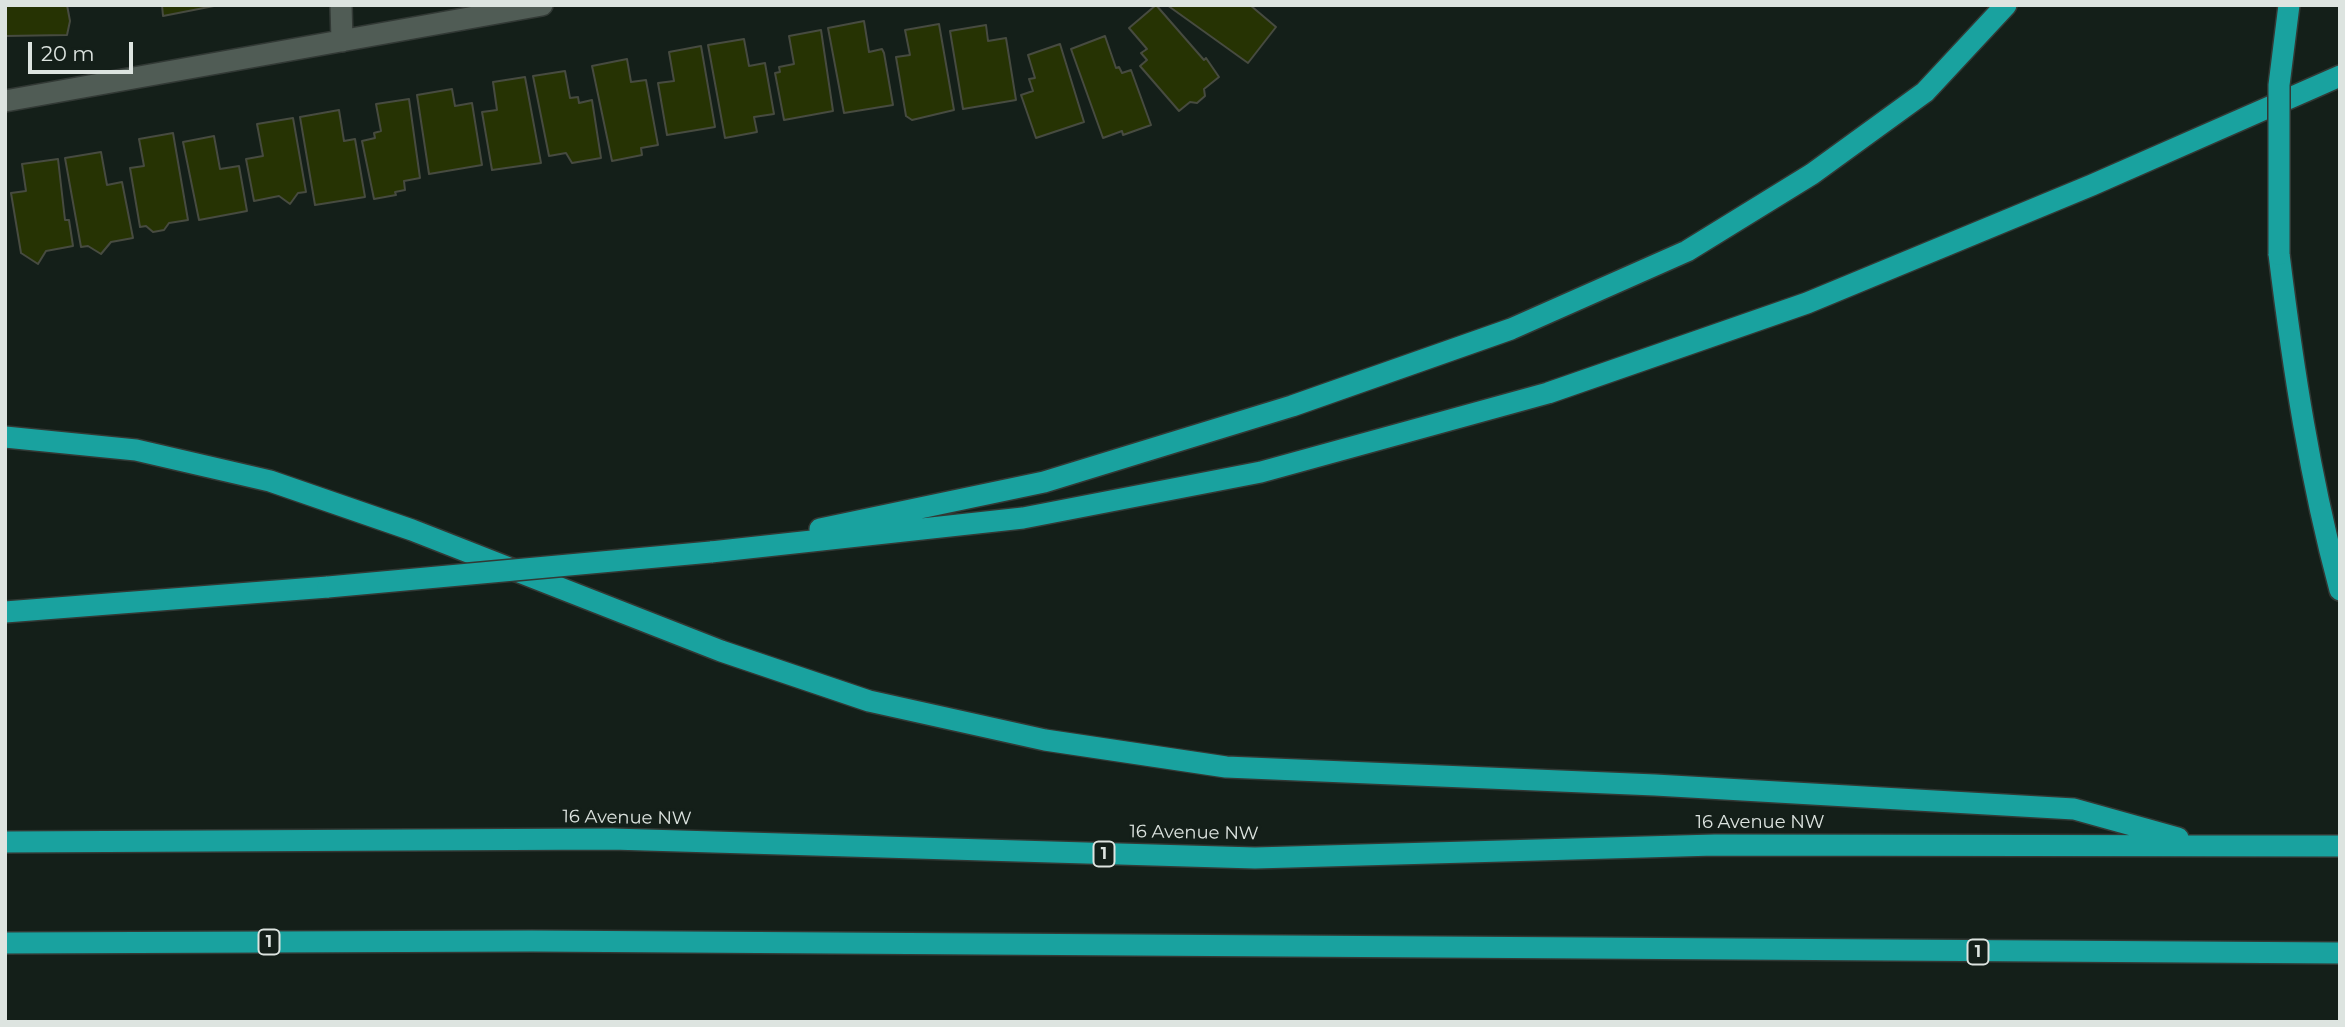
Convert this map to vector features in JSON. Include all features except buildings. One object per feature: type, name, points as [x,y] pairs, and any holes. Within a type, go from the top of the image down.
[{"type":"highway","points":[[711,552],[1044,482],[1292,406],[1511,329],[1687,251],[1812,174],[1925,92],[2006,5]]},
{"type":"highway","points":[[2288,5],[2279,85],[2279,254],[2291,357],[2318,510],[2340,590]]},
{"type":"highway","points":[[5,612],[328,587],[711,552],[1023,518],[1261,472],[1548,393],[1807,303],[2092,185],[2340,76]]},
{"type":"highway","points":[[5,437],[136,450],[270,481],[412,530],[721,651],[869,701],[1045,740],[1226,766],[1655,785],[2074,809],[2203,845]]},
{"type":"highway","name":"16 Avenue NW","points":[[5,842],[612,839],[1255,858],[1715,845],[2340,846]]},
{"type":"highway","name":"1","points":[[5,943],[532,941],[2340,953]]},
{"type":"street","points":[[341,5],[342,41]]},
{"type":"street","points":[[5,101],[542,5]]}]
